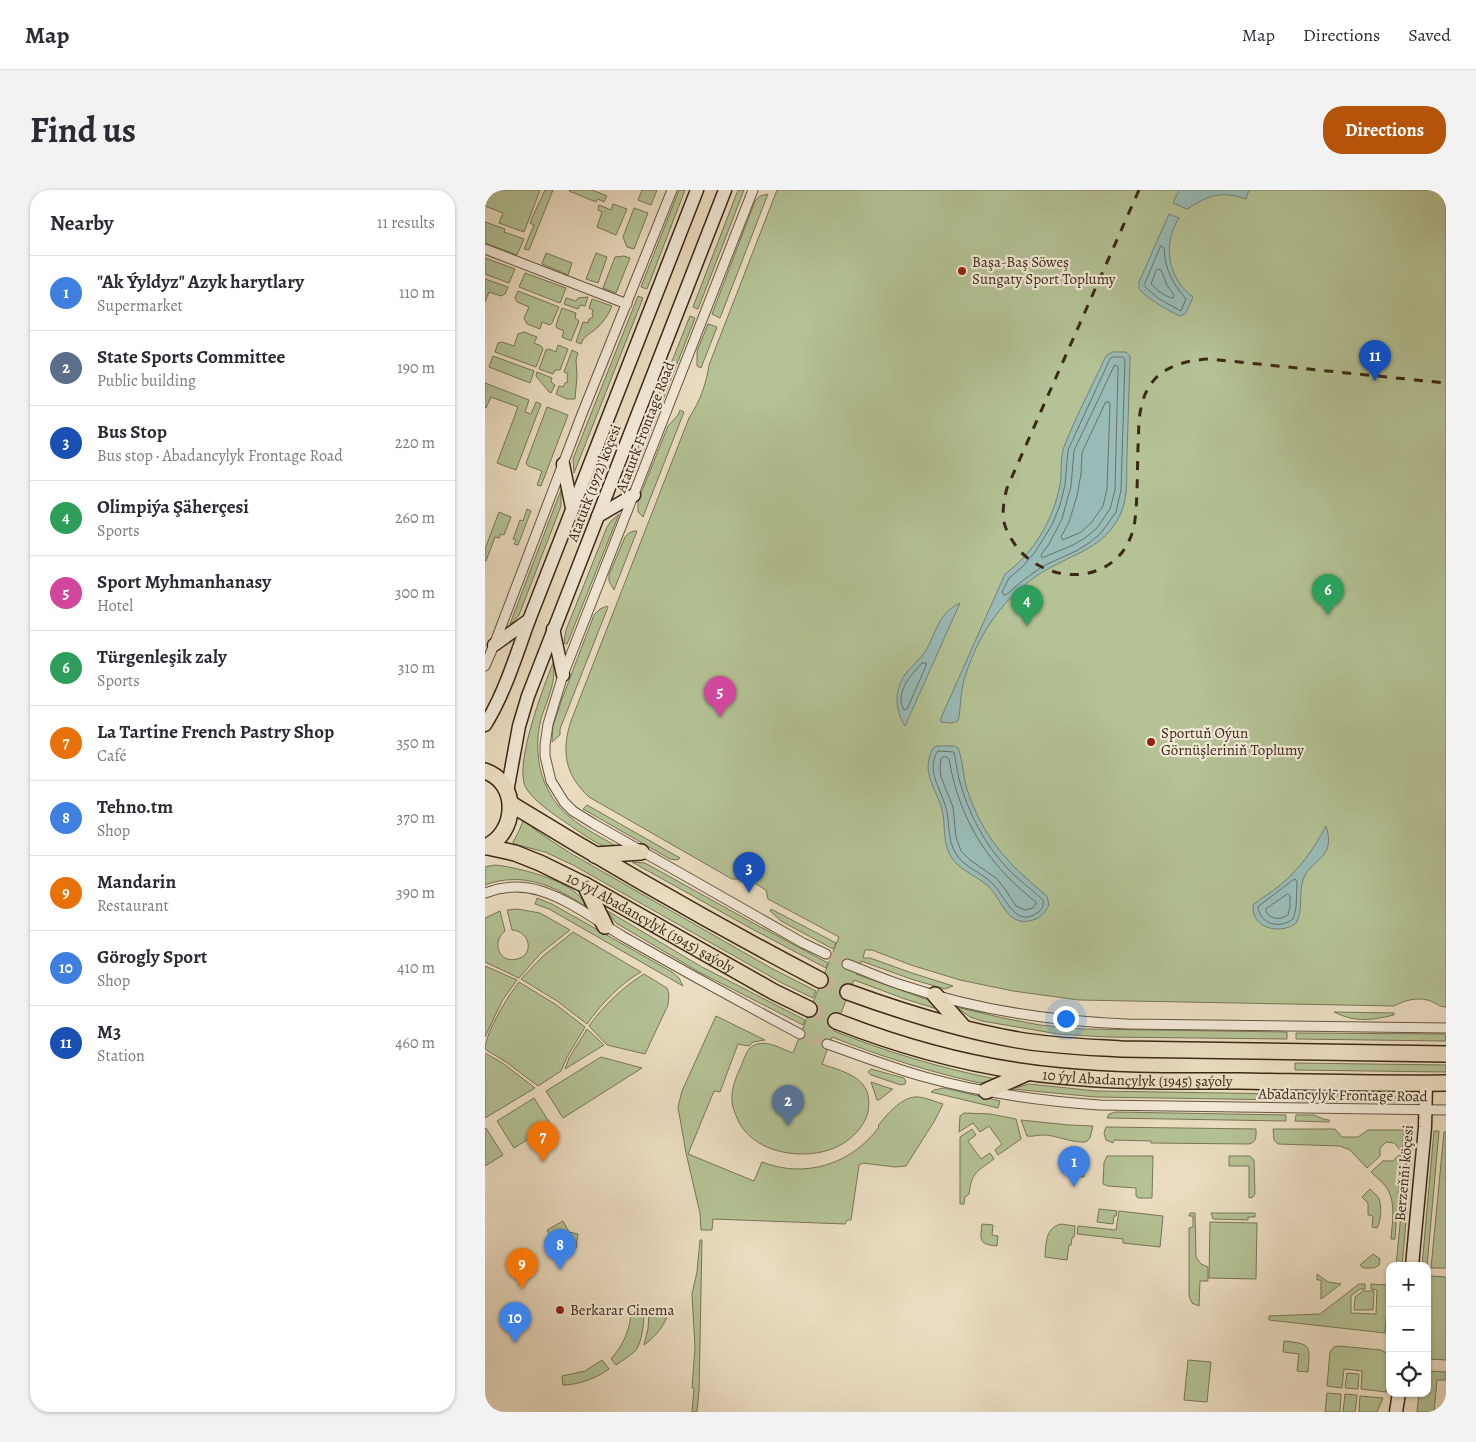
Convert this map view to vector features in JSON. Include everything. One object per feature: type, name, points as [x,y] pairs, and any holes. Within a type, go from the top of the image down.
[{"type":"main road","name":"Atatürk (1972) köçesi","points":[[485,725],[504,686],[697,190]]},
{"type":"main road","name":"Atatürk (1972) köçesi","points":[[509,798],[512,760],[522,712],[725,190]]},
{"type":"main road","points":[[563,464],[573,509]]},
{"type":"main road","points":[[598,516],[633,495]]},
{"type":"main road","points":[[495,645],[529,620]]},
{"type":"main road","points":[[553,629],[563,675]]},
{"type":"main road","name":"10 ýyl Abadançylyk (1945) şaýoly","points":[[485,770],[500,780],[509,798],[595,855],[783,961],[821,980]]},
{"type":"main road","points":[[486,848],[498,839],[506,829],[510,817],[509,798]]},
{"type":"main road","name":"10 ýyl Abadançylyk (1945) şaýoly","points":[[486,848],[515,854],[540,863],[585,885],[774,992],[809,1009]]},
{"type":"main road","points":[[595,855],[641,852]]},
{"type":"main road","points":[[585,885],[605,926]]},
{"type":"main road","name":"10 ýyl Abadançylyk (1945) şaýoly","points":[[848,992],[901,1011],[963,1027],[1018,1040],[1067,1046],[1121,1049],[1446,1054]]},
{"type":"main road","points":[[935,995],[963,1027]]},
{"type":"main road","name":"10 ýyl Abadançylyk (1945) şaýoly","points":[[836,1021],[919,1049],[984,1064],[1059,1076],[1106,1079],[1446,1083]]},
{"type":"main road","points":[[986,1091],[1027,1072]]},
{"type":"main road","name":"Berzeňňi köçesi","points":[[1412,1262],[1426,1083]]},
{"type":"main road","points":[[1396,1412],[1398,1397]]},
{"type":"street","points":[[485,666],[495,645],[563,464],[672,190]]},
{"type":"street","name":"Ataturk Frontage Road","points":[[563,675],[753,190]]},
{"type":"street","points":[[485,249],[627,304]]},
{"type":"street","points":[[563,675],[546,734],[545,756],[551,781],[557,794],[573,811],[641,852],[826,954]]},
{"type":"street","points":[[485,893],[511,887],[541,891],[567,903],[800,1034]]},
{"type":"street","points":[[847,964],[904,986],[935,995],[1044,1018],[1098,1023],[1446,1028]]},
{"type":"street","name":"Abadancylyk Frontage Road","points":[[827,1044],[926,1077],[986,1091],[1058,1102],[1100,1105],[1446,1110]]},
{"type":"green space","points":[[485,190],[540,190],[524,232],[499,223],[503,213],[485,206]]},
{"type":"green space","points":[[545,190],[553,190],[529,250],[524,249],[534,225],[530,223]]},
{"type":"green space","points":[[570,190],[592,190],[607,196],[604,202],[598,199],[596,202]]},
{"type":"green space","points":[[642,190],[657,190],[651,205],[638,200]]},
{"type":"green space","points":[[679,190],[685,190],[647,289],[641,287]]},
{"type":"green space","points":[[738,190],[744,190],[698,309],[693,307]]},
{"type":"green space","points":[[777,190],[1446,190],[1446,1007],[1423,999],[1414,999],[1394,1006],[1079,1000],[1013,991],[960,980],[911,965],[872,950],[865,950],[863,958],[870,958],[953,986],[945,989],[861,961],[856,974],[931,1001],[937,1009],[854,980],[834,1031],[914,1059],[996,1079],[980,1083],[942,1074],[886,1057],[832,1037],[822,1064],[849,1074],[863,1084],[867,1091],[869,1101],[868,1112],[863,1124],[853,1136],[835,1148],[804,1154],[790,1153],[764,1146],[744,1130],[734,1110],[732,1091],[746,1055],[751,1047],[762,1043],[771,1044],[793,1053],[839,937],[768,899],[766,890],[748,879],[732,879],[589,797],[581,789],[570,771],[567,762],[566,742],[571,721],[689,418],[702,393],[709,365]]},
{"type":"green space","points":[[768,194],[720,318],[712,314],[755,201],[760,196]]},
{"type":"green space","points":[[613,204],[627,209],[616,235],[597,227],[602,212],[598,210],[599,205],[611,210]]},
{"type":"green space","points":[[634,208],[648,213],[634,249],[627,247],[623,237]]},
{"type":"green space","points":[[485,222],[505,229],[504,232],[524,239],[517,255],[485,243]]},
{"type":"green space","points":[[546,253],[572,263],[568,275],[542,264]]},
{"type":"green space","points":[[596,253],[607,257],[598,283],[586,279]]},
{"type":"green space","points":[[624,256],[630,258],[616,293],[603,288],[615,257]]},
{"type":"green space","points":[[485,258],[515,269],[509,283],[485,274]]},
{"type":"green space","points":[[525,273],[566,288],[560,303],[519,287]]},
{"type":"green space","points":[[485,279],[508,287],[505,294],[501,296],[489,292],[485,302]]},
{"type":"green space","points":[[518,291],[559,307],[550,325],[542,322],[540,329],[527,324],[524,318],[529,307],[517,302],[515,298]]},
{"type":"green space","points":[[638,296],[643,298],[574,473],[573,459]]},
{"type":"green space","points":[[588,297],[585,306],[580,305],[578,309],[564,304],[566,298],[576,301],[578,298]]},
{"type":"green space","points":[[592,299],[612,306],[608,315],[596,329],[586,336],[581,344],[576,342],[583,322],[588,323],[589,319],[593,317],[593,310],[589,308]]},
{"type":"green space","points":[[562,308],[576,313],[575,318],[579,321],[571,341],[562,337],[564,331],[557,328],[556,325]]},
{"type":"green space","points":[[690,316],[695,318],[631,481],[622,493],[620,492]]},
{"type":"green space","points":[[708,324],[717,327],[701,368],[697,366],[697,351]]},
{"type":"green space","points":[[524,332],[537,337],[534,343],[543,349],[536,367],[495,352],[498,343],[502,342],[514,346],[518,334]]},
{"type":"green space","points":[[558,345],[568,349],[560,370],[555,370],[553,374],[539,369],[546,350],[549,349],[556,352]]},
{"type":"green space","points":[[572,350],[578,353],[576,360],[575,399],[567,399],[556,394],[559,386],[563,387],[568,382],[568,374],[564,372]]},
{"type":"green space","points":[[493,356],[534,371],[530,383],[489,367]]},
{"type":"green space","points":[[537,372],[552,378],[551,382],[555,385],[551,393],[536,376]]},
{"type":"green space","points":[[485,383],[529,400],[525,412],[531,414],[536,402],[541,404],[516,470],[497,463],[518,407],[491,397],[486,408]]},
{"type":"green space","points":[[547,407],[568,415],[541,486],[537,485],[542,471],[528,466],[526,463]]},
{"type":"green space","points":[[680,410],[684,412],[643,517],[638,512],[638,501],[668,426]]},
{"type":"green space","points":[[561,490],[561,506],[519,615],[510,624]]},
{"type":"green space","points":[[527,509],[531,511],[518,545],[514,544],[516,540],[513,539],[520,520],[523,521]]},
{"type":"green space","points":[[499,512],[511,517],[504,535],[501,534],[499,538],[495,537],[485,561],[485,549]]},
{"type":"green space","points":[[619,514],[567,644],[565,644],[566,630],[607,527]]},
{"type":"green space","points":[[637,531],[614,590],[609,581],[609,575],[625,537]]},
{"type":"green space","points":[[607,606],[560,729],[560,735],[552,742],[553,726],[594,615],[600,609]]},
{"type":"green space","points":[[553,663],[554,677],[538,732],[541,772],[552,797],[560,808],[581,825],[616,847],[600,845],[579,832],[543,806],[525,786],[523,775],[524,760],[531,725]]},
{"type":"green space","points":[[587,805],[680,858],[677,860],[670,859],[583,809]]},
{"type":"green space","points":[[523,821],[570,853],[771,968],[816,991],[813,998],[782,983],[573,865],[545,852],[514,844],[513,842]]},
{"type":"green space","points":[[632,862],[645,863],[828,963],[826,968],[752,929]]},
{"type":"green space","points":[[495,865],[518,869],[560,883],[581,897],[585,906],[562,892],[525,880],[499,881],[485,885],[485,867]]},
{"type":"green space","points":[[537,898],[552,904],[672,972],[679,978],[683,986],[549,909],[535,904]]},
{"type":"green space","points":[[517,909],[540,913],[570,930],[541,953],[519,978],[485,962],[485,918],[500,911],[505,931],[498,941],[499,951],[511,960],[523,957],[526,953],[528,943],[523,934],[512,930],[507,910]]},
{"type":"green space","points":[[771,909],[836,943],[833,949],[781,921],[770,911]]},
{"type":"green space","points":[[606,910],[702,967],[805,1020],[803,1025],[699,972],[616,923]]},
{"type":"green space","points":[[573,932],[641,972],[611,995],[587,1024],[557,1001],[521,979],[543,956]]},
{"type":"green space","points":[[485,966],[517,980],[502,1001],[485,1037]]},
{"type":"green space","points":[[644,974],[667,988],[669,994],[668,1005],[645,1054],[607,1045],[589,1026],[614,997]]},
{"type":"green space","points":[[519,982],[555,1004],[585,1027],[561,1071],[538,1086],[485,1049],[493,1024]]},
{"type":"green space","points":[[956,1007],[1040,1025],[1083,1029],[1287,1032],[1287,1039],[1106,1037],[1058,1034],[982,1021],[970,1017]]},
{"type":"green space","points":[[1334,1012],[1394,1013],[1394,1015],[1364,1020],[1350,1018]]},
{"type":"green space","points":[[716,1016],[765,1040],[753,1042],[749,1046],[738,1044],[720,1092],[714,1091],[688,1154],[754,1181],[762,1162],[778,1167],[795,1169],[827,1165],[841,1159],[868,1140],[890,1112],[904,1100],[921,1097],[943,1104],[906,1166],[895,1167],[863,1163],[859,1165],[851,1220],[847,1220],[845,1224],[713,1219],[712,1230],[701,1230],[700,1213],[686,1153],[678,1107],[682,1091]]},
{"type":"green space","points":[[587,1029],[604,1045],[565,1069],[569,1058]]},
{"type":"green space","points":[[1296,1033],[1445,1034],[1446,1041],[1296,1039]]},
{"type":"green space","points":[[485,1053],[504,1064],[535,1088],[485,1118]]},
{"type":"green space","points":[[601,1057],[642,1068],[563,1118],[546,1091]]},
{"type":"green space","points":[[1295,1063],[1446,1065],[1446,1072],[1295,1070]]},
{"type":"green space","points":[[871,1069],[904,1078],[906,1082],[901,1085],[871,1075],[868,1072]]},
{"type":"green space","points":[[871,1082],[893,1089],[877,1100]]},
{"type":"green space","points":[[1029,1084],[1096,1091],[1288,1094],[1287,1100],[1096,1097],[1012,1089]]},
{"type":"green space","points":[[944,1088],[1000,1101],[998,1108],[931,1092]]},
{"type":"green space","points":[[1296,1094],[1392,1095],[1399,1099],[1399,1102],[1296,1101]]},
{"type":"green space","points":[[534,1098],[551,1125],[514,1148],[497,1121]]},
{"type":"green space","points":[[1116,1112],[1286,1115],[1286,1121],[1107,1118],[1109,1114]]},
{"type":"green space","points":[[964,1113],[990,1114],[1016,1119],[1021,1139],[998,1155],[995,1150],[1002,1144],[989,1126],[980,1132],[973,1123],[959,1132],[960,1116]]},
{"type":"green space","points":[[1296,1115],[1314,1115],[1329,1120],[1329,1122],[1295,1121]]},
{"type":"green space","points":[[1021,1120],[1093,1126],[1090,1138],[1086,1142],[1080,1142],[1048,1135],[1027,1136]]},
{"type":"green space","points":[[1106,1127],[1256,1129],[1256,1134],[1255,1140],[1249,1144],[1151,1143],[1151,1141],[1114,1140],[1113,1143],[1106,1140],[1104,1133]]},
{"type":"green space","points":[[485,1129],[503,1155],[485,1166]]},
{"type":"green space","points":[[972,1129],[976,1135],[968,1141],[981,1159],[990,1153],[994,1159],[976,1173],[969,1194],[965,1197],[964,1204],[960,1204],[960,1137]]},
{"type":"green space","points":[[1273,1129],[1335,1129],[1342,1137],[1358,1137],[1368,1130],[1404,1130],[1402,1150],[1399,1150],[1394,1143],[1386,1142],[1380,1148],[1380,1156],[1367,1168],[1350,1150],[1340,1146],[1278,1144],[1274,1140]]},
{"type":"green space","points":[[1409,1130],[1414,1131],[1402,1262],[1396,1262]]},
{"type":"green space","points":[[1434,1131],[1439,1131],[1427,1262],[1422,1262]]},
{"type":"green space","points":[[1444,1132],[1446,1132],[1446,1268],[1431,1268]]},
{"type":"green space","points":[[1401,1155],[1395,1239],[1391,1239],[1392,1201],[1385,1185],[1371,1172],[1384,1160],[1393,1161]]},
{"type":"green space","points":[[1107,1156],[1153,1156],[1152,1198],[1138,1198],[1136,1196],[1136,1188],[1103,1184],[1104,1163]]},
{"type":"green space","points":[[1229,1156],[1250,1156],[1254,1160],[1255,1194],[1253,1197],[1249,1198],[1249,1166],[1229,1166]]},
{"type":"green space","points":[[1066,1158],[1080,1160],[1084,1163],[1084,1177],[1074,1176],[1075,1169],[1065,1169]]},
{"type":"green space","points":[[1370,1189],[1380,1202],[1380,1218],[1377,1228],[1372,1227],[1373,1217],[1368,1215],[1368,1203],[1362,1197]]},
{"type":"green space","points":[[1099,1209],[1117,1211],[1113,1224],[1097,1222]]},
{"type":"green space","points":[[1119,1211],[1163,1216],[1160,1247],[1123,1243],[1123,1239],[1077,1234],[1078,1226],[1116,1230]]},
{"type":"green space","points":[[1190,1213],[1195,1213],[1196,1257],[1201,1264],[1208,1267],[1208,1281],[1200,1281],[1199,1306],[1192,1303],[1189,1296],[1189,1228],[1193,1227],[1193,1216],[1189,1216]]},
{"type":"green space","points":[[1211,1213],[1255,1213],[1255,1217],[1248,1217],[1248,1220],[1213,1219]]},
{"type":"green space","points":[[563,1221],[569,1232],[578,1234],[576,1248],[566,1246],[558,1250],[547,1230]]},
{"type":"green space","points":[[1210,1222],[1257,1223],[1256,1279],[1209,1278]]},
{"type":"green space","points":[[982,1224],[993,1225],[992,1235],[998,1236],[997,1246],[982,1241]]},
{"type":"green space","points":[[1061,1224],[1075,1226],[1074,1237],[1072,1238],[1071,1245],[1069,1245],[1067,1260],[1045,1257],[1047,1237],[1052,1229]]},
{"type":"green space","points":[[700,1240],[702,1240],[699,1391],[697,1412],[692,1412],[695,1347],[692,1294],[697,1272]]},
{"type":"green space","points":[[1373,1254],[1380,1259],[1379,1265],[1374,1268],[1363,1268],[1360,1265]]},
{"type":"green space","points":[[1317,1274],[1328,1282],[1341,1284],[1321,1299],[1321,1280],[1317,1280]]},
{"type":"green space","points":[[1431,1276],[1446,1277],[1446,1360],[1431,1359]]},
{"type":"green space","points":[[1359,1284],[1365,1284],[1365,1289],[1360,1289],[1351,1296],[1351,1313],[1376,1314],[1377,1290],[1371,1289],[1371,1284],[1386,1285],[1385,1333],[1269,1320],[1269,1316],[1320,1314]]},
{"type":"green space","points":[[1363,1291],[1374,1291],[1373,1310],[1354,1310],[1355,1297]]},
{"type":"green space","points":[[668,1311],[665,1321],[659,1330],[644,1345],[648,1329],[649,1312]]},
{"type":"green space","points":[[631,1312],[644,1312],[639,1345],[636,1350],[616,1365],[611,1359],[625,1337]]},
{"type":"green space","points":[[1284,1341],[1300,1343],[1307,1348],[1309,1351],[1308,1372],[1297,1371],[1299,1354],[1283,1352]]},
{"type":"green space","points":[[1334,1347],[1381,1350],[1386,1353],[1386,1392],[1361,1389],[1362,1371],[1344,1369],[1342,1388],[1327,1386],[1330,1352]]},
{"type":"green space","points":[[602,1360],[609,1369],[593,1378],[563,1385],[562,1376],[585,1371]]},
{"type":"green space","points":[[1188,1360],[1211,1362],[1207,1402],[1184,1400]]},
{"type":"green space","points":[[1431,1371],[1446,1372],[1446,1380],[1437,1380],[1434,1412],[1417,1412],[1419,1397],[1431,1397]]},
{"type":"green space","points":[[1347,1373],[1359,1374],[1358,1389],[1345,1388]]},
{"type":"green space","points":[[1327,1393],[1341,1394],[1340,1412],[1325,1412]]},
{"type":"green space","points":[[1345,1394],[1357,1395],[1355,1412],[1343,1412]]},
{"type":"green space","points":[[1360,1396],[1383,1398],[1377,1412],[1359,1412]]},
{"type":"water","points":[[1179,190],[1249,190],[1246,199],[1229,195],[1215,196],[1187,209],[1173,203]]},
{"type":"water","points":[[1169,214],[1179,218],[1174,228],[1169,250],[1173,271],[1178,281],[1193,297],[1186,313],[1181,316],[1153,301],[1139,287],[1139,282]]},
{"type":"water","points":[[1112,352],[1126,352],[1130,356],[1127,485],[1125,501],[1120,515],[1106,535],[1097,542],[1031,580],[1004,604],[983,634],[968,667],[962,689],[958,721],[952,723],[941,722],[941,718],[1005,574],[1033,546],[1053,511],[1060,485],[1064,447],[1106,356]]},
{"type":"water","points":[[960,603],[905,726],[897,706],[898,692],[903,678],[925,652],[942,618],[952,607]]},
{"type":"water","points":[[937,746],[954,746],[958,748],[967,789],[973,806],[989,836],[1020,873],[1047,896],[1049,905],[1039,917],[1029,921],[1015,919],[1005,910],[988,886],[958,865],[950,855],[946,844],[942,810],[930,780],[928,765],[933,748]]},
{"type":"water","points":[[1326,826],[1328,846],[1321,858],[1306,873],[1303,880],[1300,912],[1296,923],[1283,929],[1268,928],[1257,920],[1253,905],[1276,889],[1293,873],[1311,851]]},
{"type":"tunnel","points":[[826,954],[847,964]]},
{"type":"tunnel","points":[[820,980],[848,992]]},
{"type":"tunnel","points":[[809,1009],[836,1021]]},
{"type":"tunnel","points":[[800,1034],[827,1044]]},
{"type":"railway","points":[[1139,190],[1007,488],[1003,509],[1006,529],[1016,546],[1026,557],[1038,565],[1051,571],[1065,574],[1093,572],[1106,566],[1118,557],[1128,543],[1134,527],[1137,497],[1141,408],[1150,385],[1157,377],[1174,366],[1185,362],[1209,359],[1446,383]]},
{"type":"place","name":"Başa-Baş Söweş Sungaty Sport Toplumy","points":[[962,271]]},
{"type":"place","name":"M3","points":[[1375,381]]},
{"type":"place","name":"Türgenleşik zaly","points":[[1328,615]]},
{"type":"place","name":"Olimpiýa Şäherçesi","points":[[1027,626]]},
{"type":"place","name":"Sport Myhmanhanasy","points":[[720,717]]},
{"type":"place","name":"Sportuň Oýun Görnüşleriniň Toplumy","points":[[1151,742]]},
{"type":"place","name":"Bus Stop","points":[[749,893]]},
{"type":"place","name":"State Sports Committee","points":[[788,1126]]},
{"type":"place","name":"La Tartine French Pastry Shop","points":[[543,1162]]},
{"type":"place","name":"\"Ak Ýyldyz\" Azyk harytlary","points":[[1074,1187]]},
{"type":"place","name":"Tehno.tm","points":[[560,1270]]},
{"type":"place","name":"Mandarin","points":[[522,1289]]},
{"type":"place","name":"Berkarar Cinema","points":[[560,1310]]},
{"type":"place","name":"Görogly Sport","points":[[515,1343]]}]
